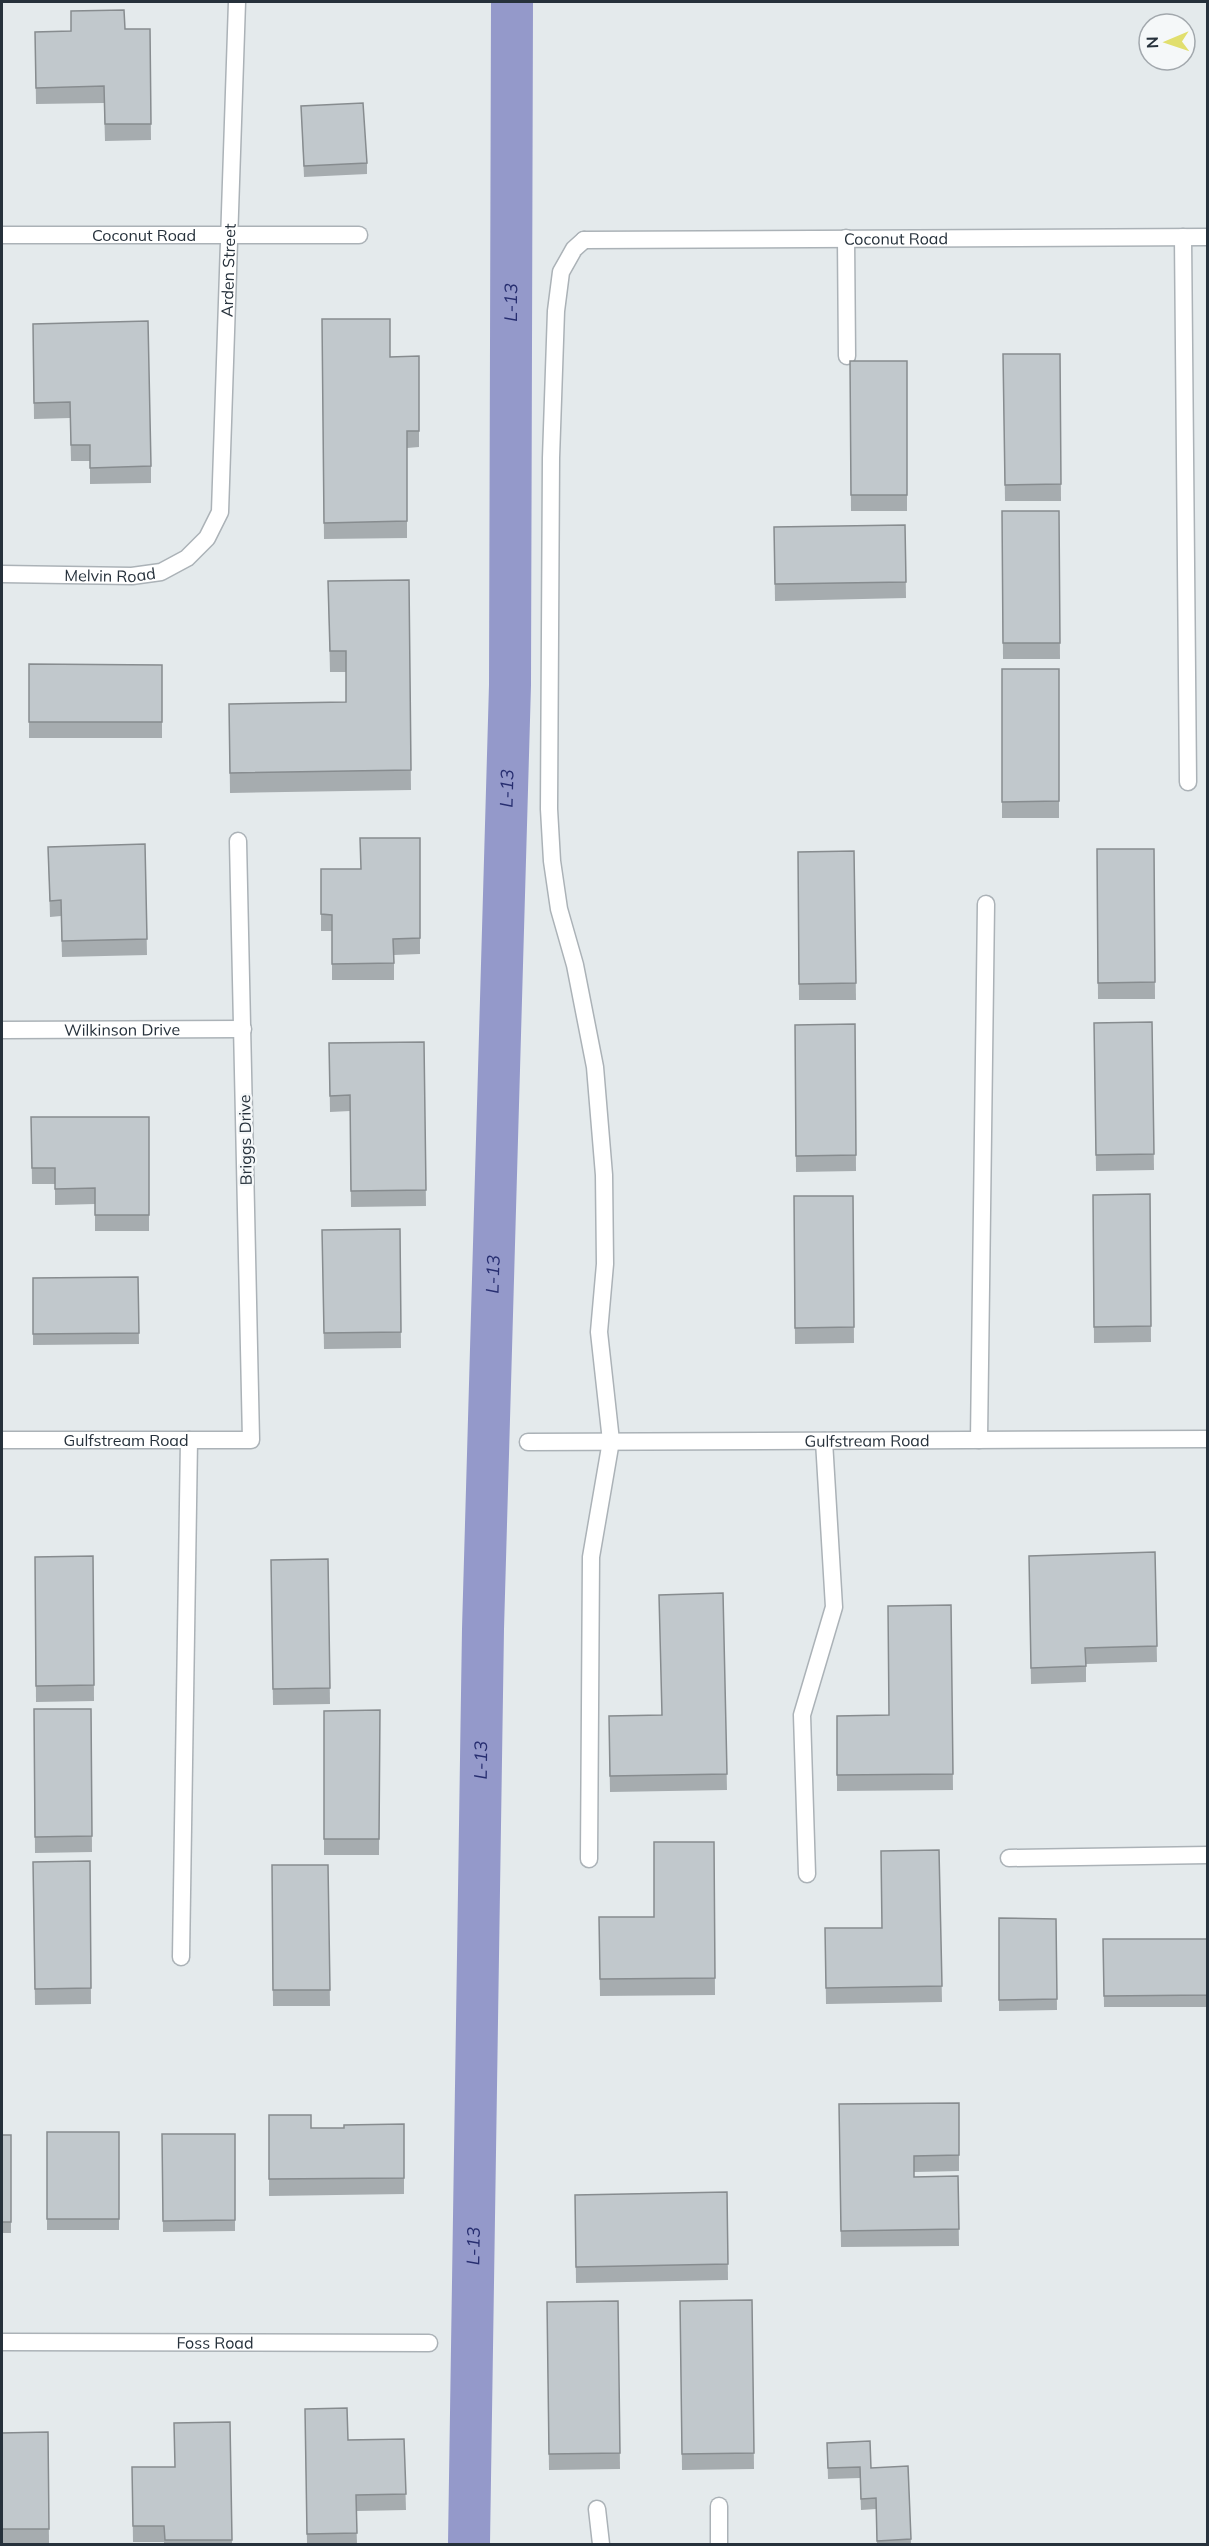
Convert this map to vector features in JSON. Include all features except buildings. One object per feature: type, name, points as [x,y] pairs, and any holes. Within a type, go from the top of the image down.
[{"type":"street","name":"Arden Street","points":[[207,538],[220,512],[237,2]]},
{"type":"street","name":"Coconut Road","points":[[2,235],[359,235]]},
{"type":"street","points":[[1183,237],[1188,782]]},
{"type":"street","name":"Coconut Road","points":[[611,1441],[599,1332],[605,1264],[604,1175],[595,1067],[575,965],[559,909],[552,861],[549,809],[551,458],[556,311],[561,272],[574,249],[584,240],[1208,237]]},
{"type":"street","points":[[846,238],[847,356]]},
{"type":"street","name":"Melvin Road","points":[[2,574],[132,576],[161,572],[186,558],[207,538]]},
{"type":"street","name":"Briggs Drive","points":[[238,841],[251,1440]]},
{"type":"street","points":[[979,1440],[986,904]]},
{"type":"street","name":"Wilkinson Drive","points":[[2,1030],[243,1029]]},
{"type":"street","name":"Gulfstream Road","points":[[528,1442],[1208,1439]]},
{"type":"street","name":"Gulfstream Road","points":[[2,1440],[251,1440]]},
{"type":"street","points":[[181,1957],[189,1440]]},
{"type":"street","points":[[588,1858],[591,1557],[611,1441]]},
{"type":"street","points":[[807,1874],[802,1715],[834,1607],[824,1441]]},
{"type":"street","points":[[1009,1858],[1208,1856]]},
{"type":"street","name":"Foss Road","points":[[2,2342],[429,2343]]},
{"type":"street","points":[[719,2506],[719,2544]]},
{"type":"street","points":[[597,2509],[601,2544]]},
{"type":"waterway","name":"L-13","points":[[469,2544],[483,1629],[510,685],[512,2]]}]
